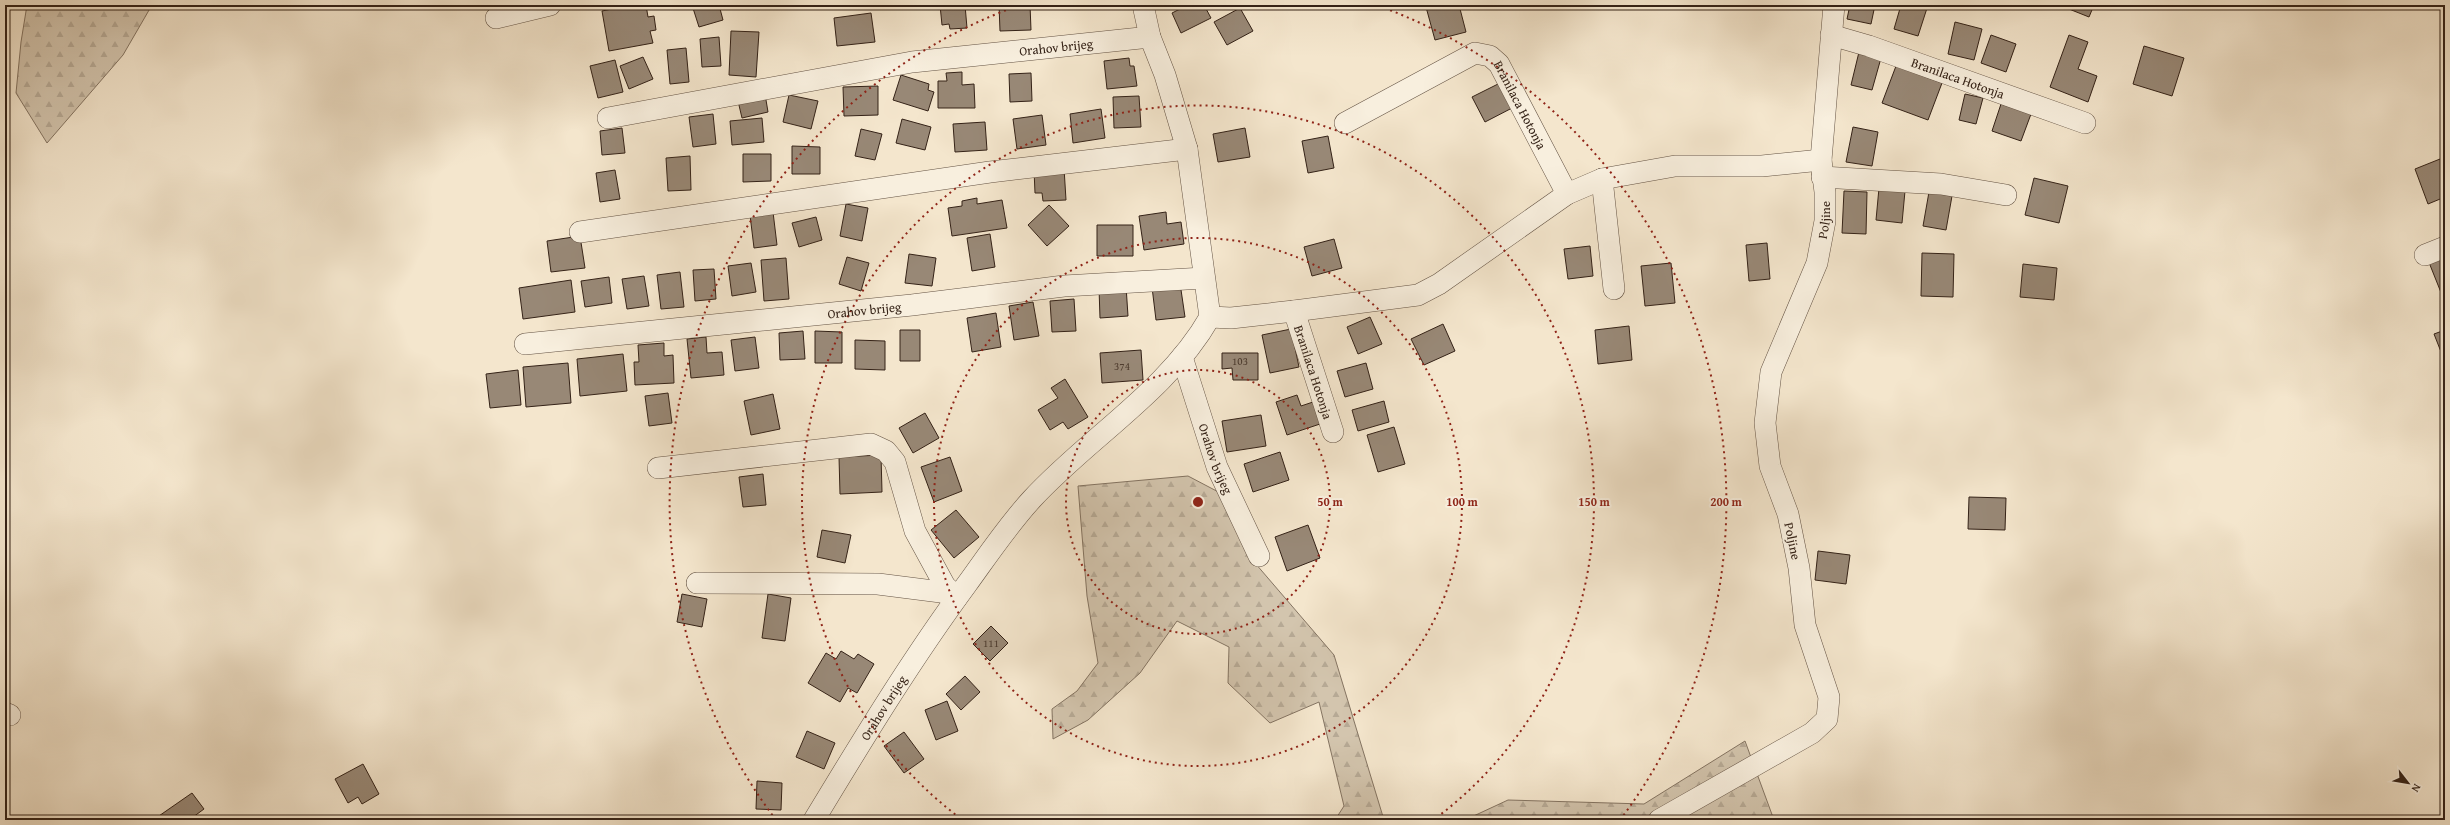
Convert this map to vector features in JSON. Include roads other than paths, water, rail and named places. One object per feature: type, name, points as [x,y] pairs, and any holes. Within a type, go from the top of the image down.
[{"type":"street","points":[[496,18],[550,5]]},
{"type":"street","points":[[1142,5],[1150,38],[1165,76],[1187,150],[1210,317]]},
{"type":"street","points":[[1821,168],[1830,35],[1834,5]]},
{"type":"street","name":"Branilaca Hotonja","points":[[1830,35],[1869,46],[2085,123]]},
{"type":"street","name":"Orahov brijeg","points":[[608,118],[912,62],[1150,38]]},
{"type":"street","name":"Branilaca Hotonja","points":[[1345,122],[1475,53],[1490,56],[1499,64],[1567,194]]},
{"type":"street","points":[[580,232],[990,172],[1187,150]]},
{"type":"street","name":"Branilaca Hotonja","points":[[1210,317],[1231,318],[1418,295],[1439,284],[1567,194],[1602,179],[1675,166],[1821,168],[1941,184],[2006,195]]},
{"type":"street","name":"Poljine","points":[[1659,820],[1812,733],[1827,719],[1829,697],[1805,625],[1799,568],[1788,514],[1770,466],[1765,423],[1771,372],[1817,263],[1825,221],[1825,192],[1821,168]]},
{"type":"street","points":[[1602,179],[1614,289]]},
{"type":"street","points":[[2425,255],[2445,247]]},
{"type":"street","name":"Orahov brijeg","points":[[525,344],[912,305],[1064,286],[1204,278]]},
{"type":"street","name":"Branilaca Hotonja","points":[[1294,311],[1333,432]]},
{"type":"street","name":"Orahov brijeg","points":[[814,820],[898,682],[957,597],[1031,499],[1146,393],[1182,357],[1198,338],[1210,317]]},
{"type":"street","name":"Orahov brijeg","points":[[1182,357],[1217,467],[1259,556]]},
{"type":"street","points":[[658,468],[871,444],[886,451],[895,462],[915,531],[945,586],[957,597]]},
{"type":"street","points":[[697,584],[878,584],[941,592],[957,597]]}]
